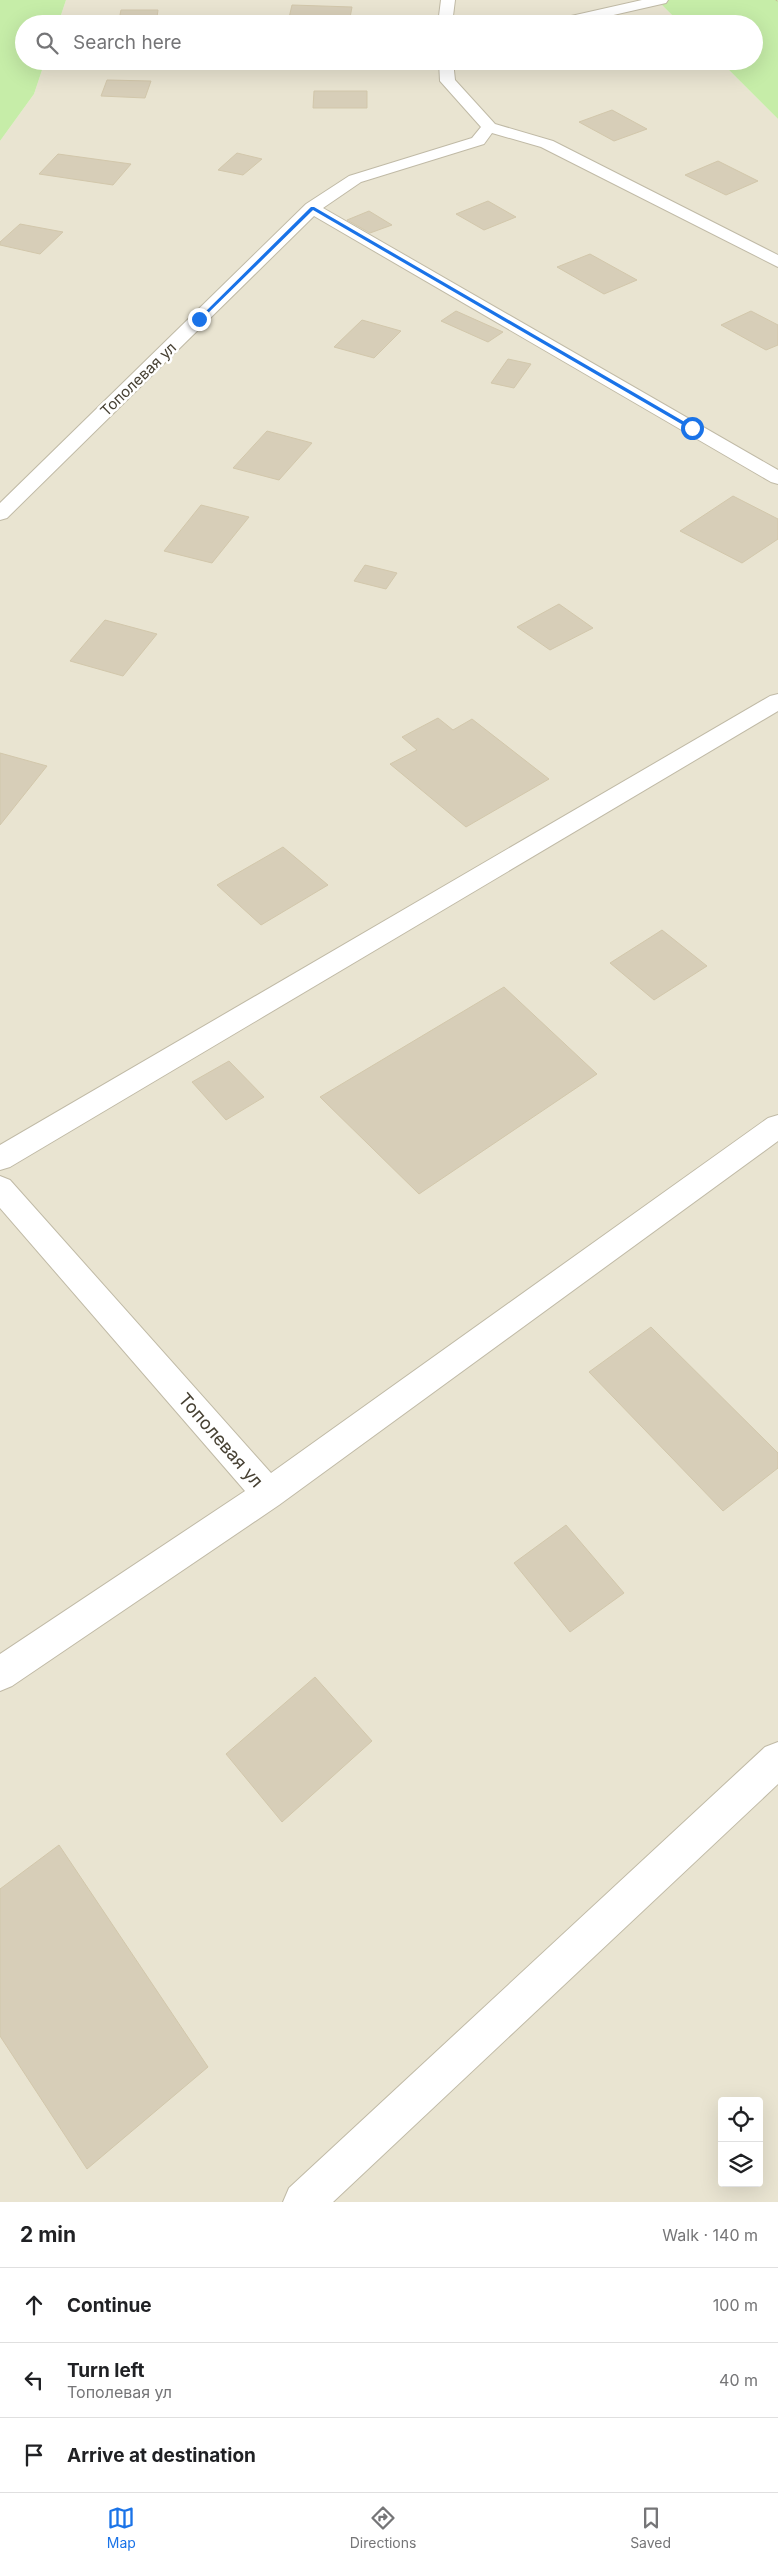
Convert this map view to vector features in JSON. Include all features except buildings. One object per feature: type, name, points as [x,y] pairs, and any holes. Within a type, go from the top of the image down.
[{"type":"street","points":[[446,15],[448,0]]},
{"type":"street","points":[[594,15],[661,0]]},
{"type":"street","points":[[447,70],[448,81],[489,127],[547,144],[778,262]]},
{"type":"street","name":"Тополевая ул","points":[[0,514],[312,208],[355,180],[478,141],[489,127]]},
{"type":"street","points":[[312,208],[778,478]]},
{"type":"street","points":[[0,1159],[778,700]]},
{"type":"street","points":[[268,1494],[778,1126]]},
{"type":"street","name":"Тополевая ул","points":[[0,1188],[268,1494],[0,1674]]},
{"type":"street","points":[[303,2202],[778,1760]]},
{"type":"shaded area","points":[[66,0],[657,0],[672,15],[61,15]]},
{"type":"shaded area","points":[[42,70],[729,70],[778,119],[778,2202],[0,2202],[0,141],[34,94]]},
{"type":"green space","points":[[0,0],[66,0],[61,15],[15,15],[15,70],[42,70],[34,94],[0,141]]},
{"type":"green space","points":[[657,0],[778,0],[778,119],[729,70],[763,70],[763,15],[672,15]]},
{"type":"route","points":[[199,319],[312,208],[692,428]]}]
